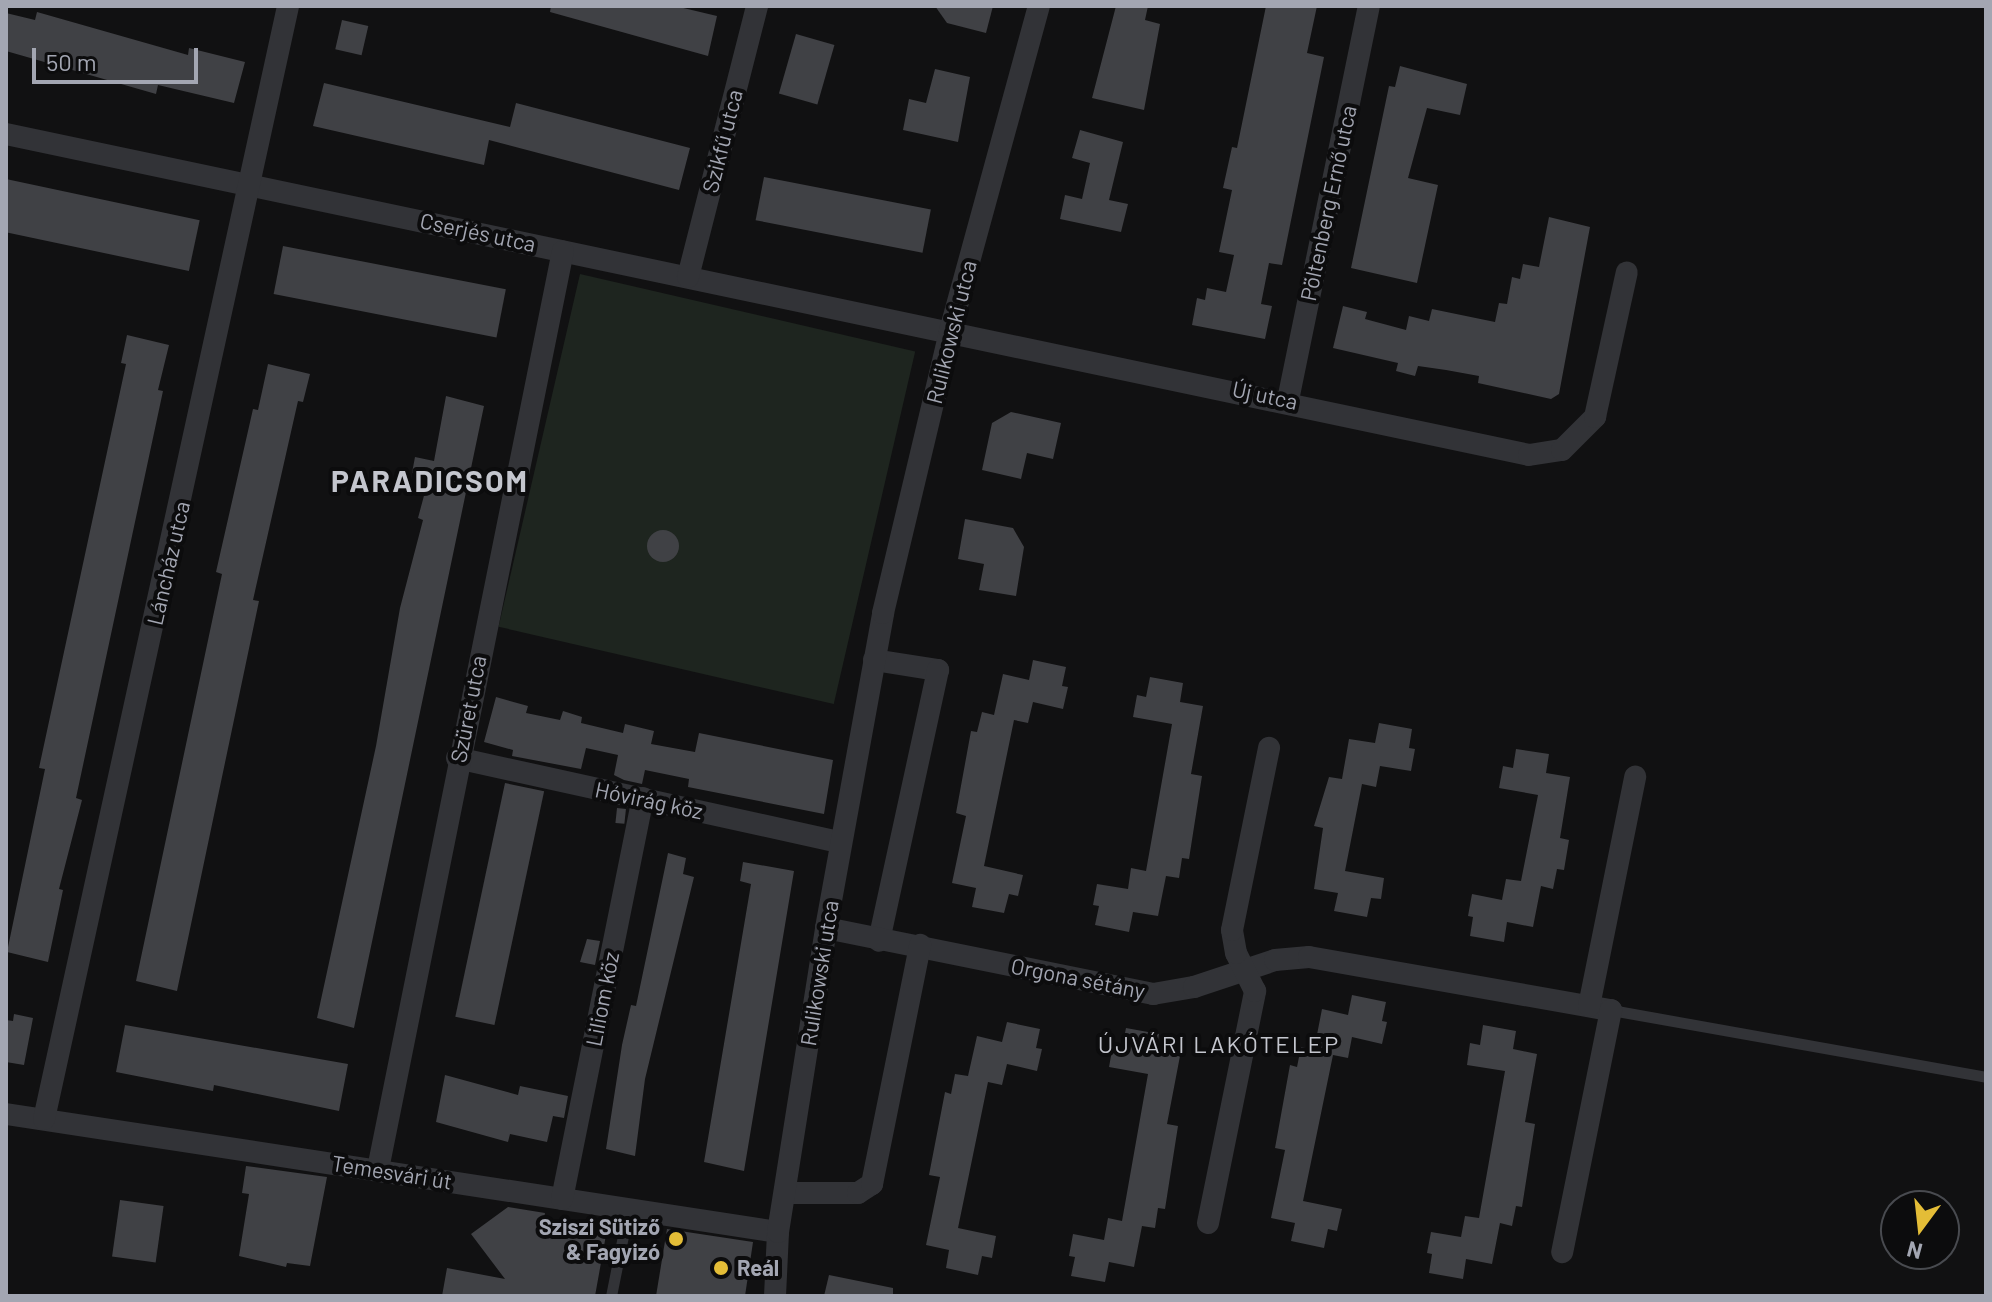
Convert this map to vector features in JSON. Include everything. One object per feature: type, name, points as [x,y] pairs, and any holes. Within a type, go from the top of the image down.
[{"type":"street","name":"Láncház utca","points":[[44,1119],[252,182],[288,6]]},
{"type":"street","name":"Szikfű utca","points":[[688,277],[757,6]]},
{"type":"street","name":"Rulikowski utca","points":[[775,1296],[778,1232],[840,842],[874,660],[950,331],[1039,6]]},
{"type":"street","name":"Pöltenberg Ernő utca","points":[[1288,400],[1369,6]]},
{"type":"street","name":"Cserjés utca","points":[[6,134],[252,182],[563,251],[950,331]]},
{"type":"street","name":"Szüret utca","points":[[378,1169],[457,758],[563,251]]},
{"type":"street","name":"Új utca","points":[[950,331],[1288,400],[1529,455],[1562,450],[1588,429],[1603,397],[1627,272]]},
{"type":"street","points":[[874,660],[938,670],[879,941]]},
{"type":"street","points":[[1208,1223],[1255,991],[1232,930],[1269,748]]},
{"type":"street","name":"Hóvirág köz","points":[[457,758],[840,842]]},
{"type":"street","points":[[1589,1006],[1635,777]]},
{"type":"street","name":"Liliom köz","points":[[562,1199],[643,798]]},
{"type":"street","name":"Orgona sétány","points":[[826,928],[1153,994],[1194,987],[1245,969],[1309,957],[1611,1010]]},
{"type":"street","points":[[785,1193],[858,1193],[872,1184],[920,945]]},
{"type":"street","points":[[1562,1252],[1611,1010]]},
{"type":"street","name":"Temesvári út","points":[[6,1114],[778,1232]]},
{"type":"lane","points":[[1611,1010],[1986,1077]]},
{"type":"lane","points":[[611,1296],[628,1211]]},
{"type":"shaded area","points":[[580,274],[915,351],[834,704],[499,627]]},
{"type":"building","points":[[551,6],[675,6],[717,16],[708,56],[550,12]]},
{"type":"building","points":[[935,6],[993,6],[986,33],[947,23]]},
{"type":"building","points":[[1116,6],[1148,6],[1145,20],[1160,24],[1144,110],[1092,98]]},
{"type":"building","points":[[1266,6],[1317,6],[1307,53],[1324,57],[1282,265],[1269,263],[1261,304],[1272,306],[1265,339],[1192,325],[1197,298],[1205,300],[1207,288],[1226,292],[1234,255],[1219,252],[1232,190],[1223,188],[1232,147],[1237,148]]},
{"type":"building","points":[[37,12],[188,55],[189,48],[245,62],[234,103],[158,85],[156,94],[6,51],[6,13],[35,20]]},
{"type":"building","points":[[342,20],[368,26],[362,55],[335,49]]},
{"type":"building","points":[[796,34],[834,45],[817,105],[779,94]]},
{"type":"building","points":[[1400,66],[1467,84],[1460,115],[1427,108],[1408,178],[1438,185],[1417,283],[1351,268],[1389,86],[1395,87]]},
{"type":"building","points":[[935,69],[970,77],[958,142],[903,130],[909,99],[926,103]]},
{"type":"building","points":[[324,83],[510,127],[516,103],[690,148],[679,190],[489,140],[484,165],[313,126]]},
{"type":"building","points":[[1080,130],[1123,142],[1109,200],[1128,204],[1121,232],[1060,219],[1065,195],[1082,199],[1090,163],[1072,158]]},
{"type":"building","points":[[764,177],[931,209],[922,253],[756,220]]},
{"type":"building","points":[[6,179],[200,220],[189,271],[6,232]]},
{"type":"building","points":[[1549,217],[1590,227],[1559,394],[1551,399],[1478,383],[1479,376],[1446,370],[1418,366],[1415,376],[1396,371],[1398,363],[1333,348],[1343,306],[1367,312],[1365,319],[1406,330],[1409,316],[1429,321],[1432,309],[1495,322],[1499,303],[1507,304],[1512,277],[1520,279],[1523,264],[1539,267]]},
{"type":"building","points":[[283,246],[506,289],[496,337],[274,294]]},
{"type":"building","points":[[127,335],[169,345],[158,390],[163,391],[76,798],[82,800],[59,889],[63,890],[48,962],[7,952],[45,769],[39,768],[126,364],[121,363]]},
{"type":"building","points":[[268,364],[310,374],[303,402],[298,401],[253,600],[259,601],[177,991],[136,981],[222,574],[216,572],[253,409],[258,410]]},
{"type":"building","points":[[446,396],[484,406],[354,1028],[317,1018],[376,746],[400,608],[423,520],[418,518],[429,477],[412,473],[415,457],[434,461]]},
{"type":"building","points":[[1011,412],[1061,423],[1053,459],[1027,453],[1021,479],[982,470],[992,423]]},
{"type":"building","points":[[965,519],[1013,528],[1024,547],[1016,596],[979,590],[984,564],[958,559]]},
{"type":"building","points":[[663,530],[674,535],[679,546],[674,557],[663,562],[652,557],[647,546],[652,535]]},
{"type":"building","points":[[1033,660],[1066,667],[1062,686],[1068,687],[1063,709],[1033,702],[1028,723],[1014,720],[984,866],[1023,875],[1018,896],[1009,894],[1004,913],[972,907],[976,888],[952,883],[966,816],[956,813],[971,731],[977,732],[982,712],[994,715],[1003,674],[1029,680]]},
{"type":"building","points":[[1150,677],[1183,683],[1180,702],[1203,706],[1191,774],[1202,776],[1189,859],[1182,858],[1179,878],[1166,876],[1158,916],[1133,912],[1129,932],[1095,925],[1099,906],[1093,905],[1097,884],[1128,889],[1131,868],[1146,871],[1172,724],[1133,717],[1137,695],[1146,697]]},
{"type":"building","points":[[496,697],[528,706],[526,713],[560,720],[563,711],[582,717],[581,723],[623,733],[625,724],[654,731],[651,744],[695,752],[699,733],[833,760],[824,814],[688,787],[689,779],[645,770],[642,784],[624,780],[614,775],[618,755],[586,748],[581,769],[512,756],[513,750],[484,742]]},
{"type":"building","points":[[1379,723],[1412,729],[1409,748],[1415,749],[1411,771],[1380,766],[1376,787],[1362,784],[1345,871],[1384,878],[1381,899],[1371,898],[1367,917],[1334,911],[1338,893],[1314,889],[1323,828],[1314,826],[1329,777],[1342,779],[1349,739],[1375,743]]},
{"type":"building","points":[[1516,749],[1549,754],[1546,773],[1570,777],[1560,838],[1569,840],[1564,870],[1557,869],[1553,889],[1541,886],[1533,927],[1507,922],[1504,942],[1470,936],[1473,917],[1468,916],[1472,894],[1502,900],[1506,879],[1521,881],[1538,795],[1499,788],[1503,766],[1513,768]]},
{"type":"building","points":[[505,783],[544,791],[494,1025],[455,1017]]},
{"type":"building","points":[[617,808],[626,809],[624,824],[615,823]]},
{"type":"building","points":[[668,853],[686,858],[683,874],[694,877],[645,1079],[635,1156],[606,1149],[622,1045],[631,1005],[636,1006]]},
{"type":"building","points":[[743,862],[794,871],[744,1171],[704,1162],[751,884],[740,881]]},
{"type":"building","points":[[587,939],[600,941],[595,965],[580,962]]},
{"type":"building","points":[[1352,995],[1386,1002],[1382,1021],[1387,1022],[1382,1044],[1352,1037],[1348,1058],[1333,1055],[1303,1201],[1342,1209],[1337,1231],[1328,1229],[1324,1248],[1291,1241],[1295,1223],[1271,1218],[1285,1150],[1275,1148],[1290,1065],[1297,1067],[1301,1047],[1314,1050],[1322,1009],[1348,1015]]},
{"type":"building","points":[[14,1014],[33,1018],[24,1065],[6,1062],[6,1020],[13,1021]]},
{"type":"building","points":[[1007,1022],[1040,1029],[1036,1048],[1042,1049],[1037,1071],[1007,1064],[1002,1085],[988,1082],[958,1228],[996,1236],[992,1258],[982,1256],[978,1275],[946,1268],[949,1250],[926,1245],[940,1177],[929,1175],[945,1092],[951,1094],[955,1074],[968,1076],[977,1036],[1002,1042]]},
{"type":"building","points":[[125,1025],[348,1064],[339,1111],[214,1085],[213,1091],[116,1072]]},
{"type":"building","points":[[1483,1025],[1516,1031],[1513,1049],[1537,1054],[1525,1122],[1535,1124],[1522,1207],[1516,1206],[1512,1226],[1500,1223],[1492,1264],[1466,1259],[1463,1279],[1429,1273],[1432,1254],[1427,1253],[1431,1232],[1461,1237],[1465,1216],[1479,1218],[1505,1071],[1467,1065],[1470,1043],[1480,1045]]},
{"type":"building","points":[[1126,1028],[1159,1034],[1156,1052],[1180,1056],[1167,1124],[1178,1126],[1165,1209],[1158,1208],[1155,1228],[1142,1226],[1134,1267],[1109,1262],[1105,1282],[1071,1276],[1075,1257],[1069,1256],[1073,1234],[1104,1240],[1108,1218],[1122,1221],[1148,1074],[1109,1067],[1113,1045],[1122,1047]]},
{"type":"building","points":[[445,1075],[518,1095],[520,1086],[568,1096],[564,1118],[553,1116],[547,1142],[510,1134],[508,1142],[436,1122]]},
{"type":"building","points":[[246,1166],[327,1177],[310,1266],[287,1263],[286,1267],[239,1256],[249,1194],[242,1193]]},
{"type":"building","points":[[120,1200],[164,1206],[156,1263],[112,1256]]},
{"type":"building","points":[[508,1207],[545,1213],[542,1230],[587,1239],[589,1232],[606,1235],[595,1296],[442,1296],[447,1268],[505,1279],[471,1234]]},
{"type":"building","name":"Reál","points":[[667,1229],[753,1242],[745,1296],[656,1296]]},
{"type":"building","points":[[829,1275],[893,1288],[893,1296],[824,1296]]},
{"type":"place","name":"Sziszi Sütiző & Fagyizó","points":[[676,1239]]},
{"type":"place","name":"Reál","points":[[721,1268]]},
{"type":"district","name":"PARADICSOM","points":[[430,480]]},
{"type":"district","name":"ÚJVÁRI LAKÓTELEP","points":[[1219,1044]]}]
